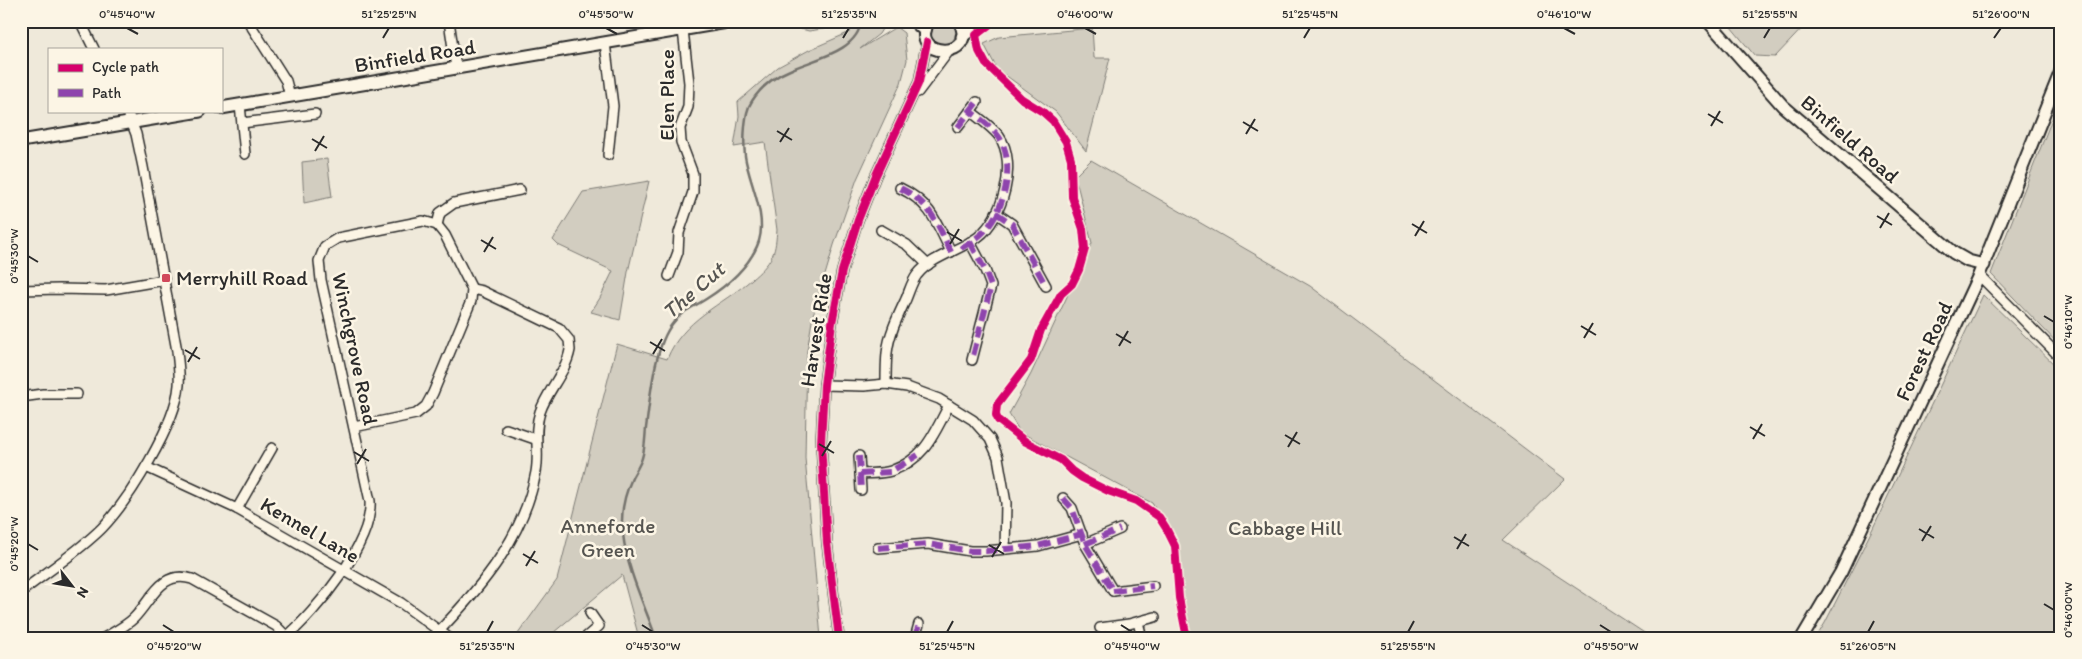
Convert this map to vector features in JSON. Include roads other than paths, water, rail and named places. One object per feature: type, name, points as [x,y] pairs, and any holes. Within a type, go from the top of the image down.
[{"type":"main road","name":"Binfield Road","points":[[222,108],[733,21]]},
{"type":"main road","points":[[914,21],[927,31],[936,50],[949,51],[958,46],[962,37],[963,31],[959,21]]},
{"type":"main road","points":[[962,37],[981,21]]},
{"type":"main road","name":"Binfield Road","points":[[1708,21],[1783,106],[1954,253],[1982,270]]},
{"type":"main road","name":"Forest Road","points":[[1802,638],[1841,572],[1982,270],[2061,71]]},
{"type":"main road","points":[[21,141],[130,117],[188,112]]},
{"type":"street","points":[[80,21],[94,48]]},
{"type":"street","points":[[248,21],[286,81],[290,96]]},
{"type":"street","points":[[448,21],[456,68]]},
{"type":"street","points":[[649,21],[650,35]]},
{"type":"street","name":"Elen Place","points":[[669,276],[678,252],[679,233],[692,192],[693,174],[680,142],[680,128],[688,107],[689,83],[683,30]]},
{"type":"street","name":"Harvest Ride","points":[[839,638],[824,499],[821,443],[824,385],[836,300],[848,250],[869,190],[919,82],[927,31]]},
{"type":"street","points":[[605,43],[613,106],[608,154]]},
{"type":"street","name":"Harvest Ride","points":[[904,114],[949,51]]},
{"type":"street","points":[[958,127],[977,102]]},
{"type":"street","points":[[240,105],[245,154]]},
{"type":"street","points":[[886,384],[887,352],[893,328],[914,280],[928,265],[970,242],[988,228],[996,214],[1006,182],[1007,153],[999,136],[970,111]]},
{"type":"street","points":[[242,123],[315,114]]},
{"type":"street","points":[[22,591],[102,528],[125,502],[146,467],[170,418],[179,386],[177,350],[143,167],[130,117]]},
{"type":"street","points":[[900,188],[914,195],[930,210],[951,252]]},
{"type":"street","points":[[354,427],[406,417],[416,414],[426,406],[471,301],[472,289],[445,235],[437,225],[440,213],[454,203],[520,190]]},
{"type":"street","points":[[996,214],[1012,224],[1046,286]]},
{"type":"street","name":"Winchgrove Road","points":[[286,637],[321,602],[364,535],[370,515],[370,501],[321,280],[319,261],[325,246],[338,238],[423,221],[437,225]]},
{"type":"street","points":[[881,230],[907,246],[928,265]]},
{"type":"street","points":[[970,242],[991,286],[972,360]]},
{"type":"street","points":[[1982,270],[2061,358]]},
{"type":"street","points":[[21,290],[59,288],[106,290],[164,280]]},
{"type":"street","points":[[440,630],[489,574],[515,531],[528,501],[536,472],[538,449],[535,439],[541,411],[569,355],[568,340],[559,328],[482,291],[472,289]]},
{"type":"street","points":[[824,385],[864,386],[886,384],[915,389],[950,405],[974,420],[981,427],[995,449],[1006,503],[1005,549]]},
{"type":"street","points":[[21,397],[43,394],[77,394]]},
{"type":"street","points":[[860,474],[890,472],[912,461],[927,447],[950,405]]},
{"type":"street","points":[[506,429],[535,439]]},
{"type":"street","points":[[237,509],[272,448]]},
{"type":"street","points":[[858,456],[861,490]]},
{"type":"street","name":"Kennel Lane","points":[[146,467],[237,509],[401,603],[449,638]]},
{"type":"street","points":[[1063,498],[1072,508],[1085,544],[1113,592],[1153,586]]},
{"type":"street","points":[[1085,544],[1120,529]]},
{"type":"street","points":[[878,548],[928,544],[970,551],[1005,549],[1038,546],[1082,534]]},
{"type":"street","points":[[104,638],[132,619],[159,586],[168,580],[180,577],[192,579],[276,626],[286,637]]},
{"type":"street","points":[[585,638],[599,626],[590,613]]},
{"type":"street","points":[[1100,628],[1138,622],[1155,617]]},
{"type":"street","points":[[1138,622],[1142,638]]},
{"type":"street","points":[[915,638],[920,624]]},
{"type":"waterway","name":"The Cut","points":[[656,638],[628,561],[622,520],[627,492],[643,455],[651,388],[661,345],[676,319],[730,281],[750,258],[759,241],[761,220],[747,166],[744,137],[745,123],[750,104],[764,87],[779,75],[822,58],[843,47],[858,32],[861,21]]},
{"type":"place","name":"Merryhill Road","points":[[166,278]]},
{"type":"park label","name":"Cabbage Hill","points":[[1285,528]]},
{"type":"park label","name":"Anneforde Green","points":[[608,538]]}]
